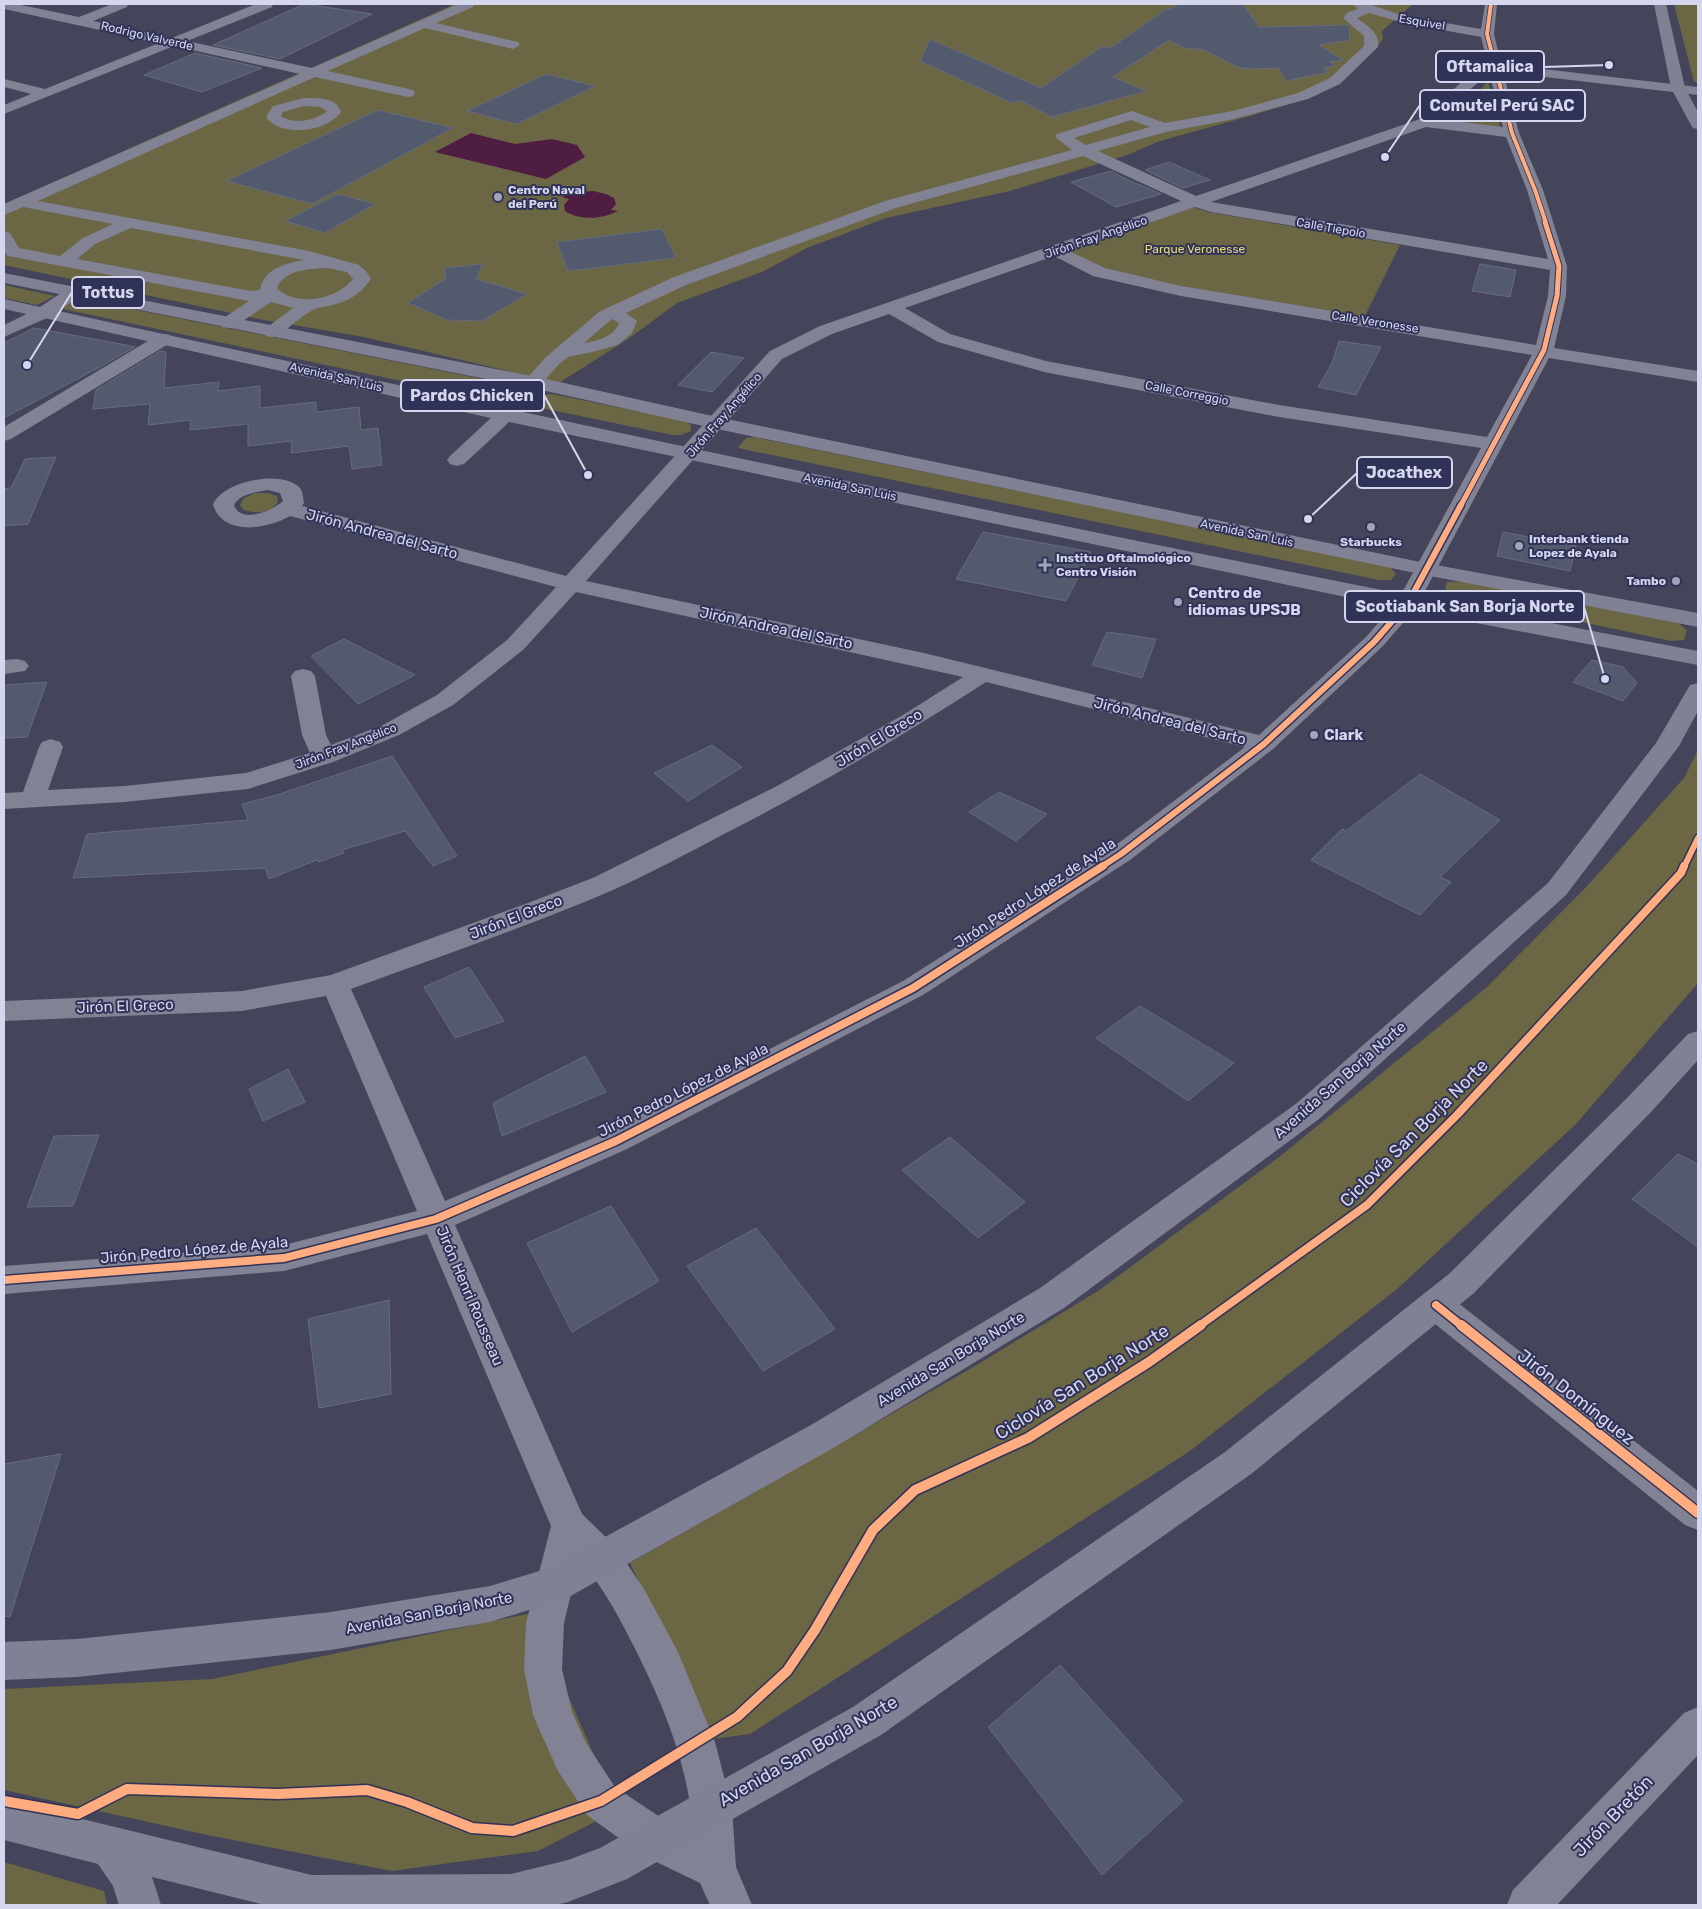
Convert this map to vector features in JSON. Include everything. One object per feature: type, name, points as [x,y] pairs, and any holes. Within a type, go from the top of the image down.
[{"type":"main road","points":[[1660,4],[1678,88],[1698,125]]},
{"type":"main road","name":"Avenida San Luis","points":[[4,278],[531,382],[717,424],[1425,569],[1698,620]]},
{"type":"main road","name":"Avenida San Luis","points":[[4,304],[504,415],[690,454],[1408,603],[1698,658]]},
{"type":"main road","name":"Avenida San Borja Norte","points":[[4,1661],[77,1658],[331,1631],[490,1604],[554,1585],[823,1436],[1052,1298],[1308,1111],[1557,889],[1667,746],[1694,703]]},
{"type":"main road","name":"Avenida San Borja Norte","points":[[4,1820],[312,1896],[502,1900],[568,1881],[612,1864],[867,1721],[1238,1463],[1436,1305],[1489,1255],[1640,1104],[1698,1042]]},
{"type":"main road","points":[[110,1845],[131,1876],[140,1905]]},
{"type":"street","points":[[81,21],[122,4]]},
{"type":"street","points":[[4,110],[267,4]]},
{"type":"street","points":[[4,210],[468,4]]},
{"type":"street","name":"Jirón Pedro López de Ayala","points":[[4,1280],[284,1258],[436,1219],[616,1141],[913,988],[1121,854],[1264,744],[1374,642],[1408,603],[1544,350],[1557,296],[1560,266],[1535,190],[1512,133],[1487,34],[1491,4]]},
{"type":"street","name":"Rodrigo Valverde","points":[[4,5],[364,85],[408,93]]},
{"type":"street","points":[[457,460],[504,415],[531,382],[562,352],[613,312],[680,281],[891,204],[929,195],[1164,128],[1261,108],[1303,96],[1335,81],[1371,47],[1373,41],[1371,36],[1349,18],[1364,6]]},
{"type":"street","name":"Esquivel","points":[[1364,6],[1393,17],[1487,34]]},
{"type":"street","points":[[424,24],[514,45]]},
{"type":"street","points":[[1496,67],[1698,91]]},
{"type":"street","name":"Jirón Fray Angélico","points":[[4,801],[125,794],[248,781],[324,757],[391,730],[445,700],[515,645],[717,424],[776,355],[826,330],[890,307],[1425,122],[1478,75],[1496,67]]},
{"type":"street","points":[[4,83],[45,93]]},
{"type":"street","points":[[323,103],[364,85]]},
{"type":"street","name":"Calle Tiepolo","points":[[1164,128],[1132,115],[1062,137],[1083,150],[1195,202],[1221,209],[1560,266]]},
{"type":"street","points":[[1425,122],[1512,133]]},
{"type":"street","points":[[22,202],[309,256],[342,265],[353,268],[360,273],[362,279],[359,286],[340,297],[311,303],[286,302],[271,294],[268,289],[270,282],[276,276],[286,270],[314,264],[342,265]]},
{"type":"street","points":[[64,261],[89,241],[130,222]]},
{"type":"street","points":[[4,236],[10,249],[14,252],[251,296],[271,294]]},
{"type":"street","name":"Calle Veronesse","points":[[1056,251],[1099,272],[1181,291],[1698,376]]},
{"type":"street","points":[[4,332],[43,313],[73,293]]},
{"type":"street","points":[[228,323],[271,294]]},
{"type":"street","points":[[272,332],[311,303]]},
{"type":"street","name":"Calle Correggio","points":[[890,307],[944,338],[1044,366],[1279,410],[1494,444]]},
{"type":"street","points":[[562,352],[601,346],[618,338],[627,328],[628,322],[613,312]]},
{"type":"street","points":[[4,436],[164,339]]},
{"type":"street","name":"Jirón Andrea del Sarto","points":[[288,509],[571,584],[924,660],[1264,744]]},
{"type":"street","points":[[911,720],[932,686],[932,675],[924,660]]},
{"type":"street","name":"Jirón El Greco","points":[[4,1011],[242,1001],[335,984],[537,910],[604,883],[669,852],[786,792],[911,720],[983,674]]},
{"type":"street","points":[[303,676],[314,735],[324,757]]},
{"type":"street","points":[[33,799],[51,747]]},
{"type":"street","name":"Jirón Henri Rousseau","points":[[335,984],[569,1526],[602,1558],[631,1602],[664,1665],[695,1742],[712,1808],[715,1868],[731,1905]]},
{"type":"street","name":"Jirón Domínguez","points":[[1436,1305],[1698,1513]]},
{"type":"street","points":[[569,1526],[545,1623],[543,1669],[553,1715],[572,1757],[601,1801],[657,1840],[715,1868]]},
{"type":"street","name":"Jirón Bretón","points":[[1528,1905],[1698,1727]]},
{"type":"green space","name":"Centro Naval del Perú","points":[[455,4],[1413,4],[1382,31],[1383,39],[1375,50],[1343,80],[1314,96],[1160,141],[1127,155],[1010,191],[886,218],[807,248],[762,272],[677,303],[631,337],[559,383],[364,337],[264,320],[4,265],[4,204]]},
{"type":"green space","points":[[1674,4],[1698,4],[1698,83],[1694,82]]},
{"type":"green space","points":[[1488,82],[1500,127],[1448,121]]},
{"type":"green space","name":"Parque Veronesse","points":[[1193,207],[1208,212],[1400,245],[1364,318],[1183,287],[1104,270],[1068,252]]},
{"type":"green space","points":[[4,285],[55,296],[37,305],[4,298]]},
{"type":"green space","points":[[82,299],[503,383],[505,390],[499,396],[486,399],[63,309],[63,305],[70,300]]},
{"type":"green space","points":[[552,394],[686,421],[691,425],[691,431],[681,435],[672,435],[532,406],[531,401],[536,396]]},
{"type":"green space","points":[[754,437],[1390,567],[1396,574],[1391,580],[1379,580],[738,447],[746,438]]},
{"type":"green space","points":[[255,493],[268,493],[277,496],[278,502],[275,506],[263,512],[244,510],[240,505],[244,498]]},
{"type":"green space","points":[[1466,581],[1678,623],[1687,630],[1684,640],[1671,641],[1455,595],[1445,589],[1447,582]]},
{"type":"green space","points":[[1698,750],[1698,983],[1576,1124],[1397,1289],[1190,1451],[750,1734],[713,1739],[630,1563],[975,1366],[1098,1291],[1283,1154],[1486,988],[1589,884],[1684,778]]},
{"type":"green space","points":[[532,1613],[618,1810],[538,1851],[392,1871],[207,1835],[4,1790],[4,1689],[212,1679]]},
{"type":"green space","points":[[4,1862],[104,1891],[107,1905],[4,1905]]},
{"type":"shaded area","points":[[471,133],[515,144],[552,139],[577,145],[585,157],[546,179],[435,152]]},
{"type":"shaded area","points":[[593,191],[614,198],[616,204],[611,210],[618,211],[606,216],[584,218],[565,211],[564,205],[569,199],[562,197],[578,192]]},
{"type":"building","points":[[304,4],[372,14],[280,59],[213,45]]},
{"type":"building","points":[[1178,4],[1243,4],[1259,27],[1349,25],[1350,40],[1319,45],[1343,60],[1330,62],[1336,66],[1323,68],[1330,72],[1286,81],[1278,68],[1250,69],[1237,67],[1204,50],[1184,48],[1169,40],[1113,77],[1146,91],[1052,117],[1021,101],[1023,100],[1012,103],[920,61],[930,39],[1041,88],[1101,47],[1112,47],[1166,9],[1170,9]]},
{"type":"building","points":[[195,53],[262,68],[202,92],[144,75]]},
{"type":"building","points":[[546,74],[595,86],[517,124],[467,111]]},
{"type":"building","points":[[378,110],[453,128],[312,204],[226,181]]},
{"type":"building","points":[[1169,162],[1210,180],[1183,188],[1145,170]]},
{"type":"building","points":[[1111,171],[1161,194],[1116,207],[1071,182]]},
{"type":"building","points":[[338,194],[375,204],[325,233],[285,221]]},
{"type":"building","points":[[662,229],[676,258],[568,271],[557,242]]},
{"type":"building","points":[[483,264],[476,279],[527,294],[482,321],[447,320],[408,303],[445,279],[445,268]]},
{"type":"building","points":[[1480,264],[1516,270],[1510,297],[1472,291]]},
{"type":"building","points":[[34,328],[135,347],[4,418],[4,343]]},
{"type":"building","points":[[1339,341],[1381,347],[1356,395],[1318,387],[1332,363]]},
{"type":"building","points":[[160,351],[166,352],[164,388],[219,382],[218,391],[260,386],[260,408],[316,402],[316,412],[359,407],[361,430],[378,428],[382,465],[352,469],[349,446],[291,453],[292,441],[248,446],[248,424],[190,430],[191,420],[148,425],[150,404],[93,409],[96,390]]},
{"type":"building","points":[[711,352],[744,358],[712,392],[678,385]]},
{"type":"building","points":[[56,457],[28,524],[4,526],[4,489],[11,488],[25,459]]},
{"type":"building","points":[[983,532],[1091,552],[1066,601],[956,579]]},
{"type":"building","points":[[1503,532],[1576,546],[1570,571],[1497,556]]},
{"type":"building","points":[[1107,632],[1156,639],[1142,678],[1092,665]]},
{"type":"building","points":[[344,639],[415,675],[358,704],[311,656]]},
{"type":"building","points":[[1592,660],[1623,667],[1637,683],[1623,701],[1573,682]]},
{"type":"building","points":[[47,682],[27,737],[4,738],[4,685]]},
{"type":"building","points":[[712,745],[742,767],[688,801],[654,773]]},
{"type":"building","points":[[392,756],[457,856],[433,866],[405,831],[342,850],[344,853],[319,862],[317,860],[269,879],[265,868],[73,878],[87,834],[248,820],[242,804],[277,795]]},
{"type":"building","points":[[1420,774],[1500,820],[1440,877],[1451,882],[1420,915],[1311,860],[1342,829],[1346,831]]},
{"type":"building","points":[[999,792],[1047,814],[1016,841],[969,812]]},
{"type":"building","points":[[469,967],[504,1021],[455,1038],[424,987]]},
{"type":"building","points":[[1140,1006],[1234,1063],[1188,1101],[1096,1038]]},
{"type":"building","points":[[585,1056],[606,1092],[502,1136],[493,1103]]},
{"type":"building","points":[[288,1069],[305,1102],[263,1121],[249,1089]]},
{"type":"building","points":[[99,1135],[73,1206],[27,1207],[54,1136]]},
{"type":"building","points":[[950,1137],[1025,1202],[978,1238],[902,1170]]},
{"type":"building","points":[[1678,1154],[1698,1164],[1698,1247],[1632,1199]]},
{"type":"building","points":[[611,1206],[659,1281],[572,1332],[527,1243]]},
{"type":"building","points":[[756,1228],[835,1329],[763,1371],[687,1266]]},
{"type":"building","points":[[389,1300],[391,1394],[319,1408],[308,1319]]},
{"type":"building","points":[[61,1454],[10,1617],[4,1616],[4,1464]]},
{"type":"building","points":[[1060,1665],[1183,1801],[1102,1875],[988,1727]]},
{"type":"cycle path","points":[[4,1280],[284,1258],[436,1219],[616,1141],[913,988],[1121,854],[1264,744],[1374,642],[1408,603],[1544,350],[1557,296],[1559,266],[1535,190],[1512,133],[1487,34],[1491,4]]},
{"type":"cycle path","name":"Ciclovía San Borja Norte","points":[[4,1801],[78,1814],[127,1789],[278,1794],[367,1790],[407,1802],[472,1828],[513,1831],[601,1801],[737,1717],[787,1671],[815,1630],[873,1530],[915,1490],[1028,1438],[1149,1362],[1367,1205],[1457,1115],[1681,873],[1698,838]]},
{"type":"cycle path","points":[[1436,1305],[1698,1513]]},
{"type":"place","name":"Oftamalica","points":[[1609,65]]},
{"type":"place","name":"Comutel Perú SAC","points":[[1385,157]]},
{"type":"place","name":"Centro Naval del Perú","points":[[498,197]]},
{"type":"place","name":"Tottus","points":[[27,365]]},
{"type":"place","name":"Pardos Chicken","points":[[588,475]]},
{"type":"place","name":"Jocathex","points":[[1308,519]]},
{"type":"place","name":"Starbucks","points":[[1371,527]]},
{"type":"place","name":"Interbank tienda Lopez de Ayala","points":[[1519,546]]},
{"type":"place","name":"Instituo Oftalmológico Centro Visión","points":[[1045,565]]},
{"type":"place","name":"Tambo","points":[[1676,581]]},
{"type":"place","name":"Centro de idiomas UPSJB","points":[[1178,602]]},
{"type":"place","name":"Scotiabank San Borja Norte","points":[[1605,679]]},
{"type":"place","name":"Clark","points":[[1314,735]]}]
